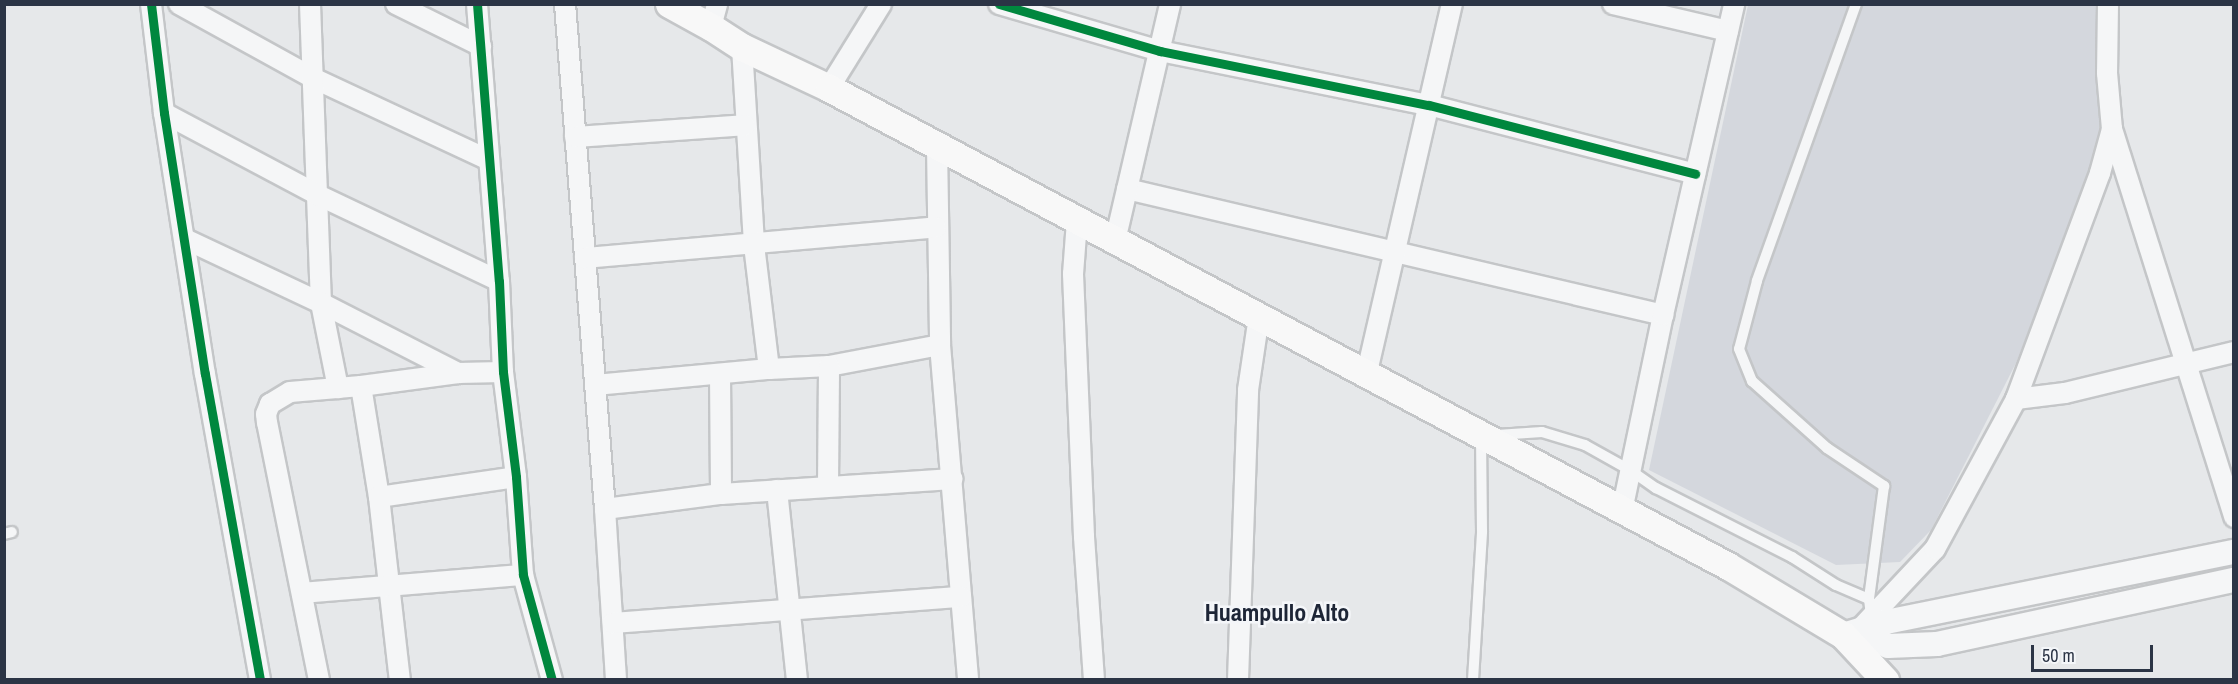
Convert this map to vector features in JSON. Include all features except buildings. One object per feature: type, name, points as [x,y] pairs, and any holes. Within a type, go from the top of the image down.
[{"type":"main road","points":[[669,4],[714,16],[741,47],[829,88],[1258,316],[1366,376],[1728,566],[1860,620],[1885,680]]},
{"type":"street","points":[[151,4],[164,113],[207,386],[260,680]]},
{"type":"street","points":[[179,4],[313,78],[489,160]]},
{"type":"street","points":[[310,4],[321,303],[338,388]]},
{"type":"street","points":[[396,4],[481,46]]},
{"type":"street","points":[[477,4],[499,281],[503,372],[516,477],[523,574],[552,680]]},
{"type":"street","points":[[565,4],[605,509],[616,680]]},
{"type":"street","points":[[829,88],[881,4]]},
{"type":"street","points":[[999,4],[1160,51],[1429,105],[1695,174]]},
{"type":"street","points":[[1115,241],[1170,4]]},
{"type":"street","points":[[1366,376],[1452,4]]},
{"type":"street","points":[[1613,4],[1728,31]]},
{"type":"street","points":[[1622,511],[1663,315],[1734,4]]},
{"type":"street","points":[[2108,4],[2106,73],[2112,129],[2234,517]]},
{"type":"street","points":[[741,47],[754,245],[769,369]]},
{"type":"street","points":[[164,113],[318,195],[499,281]]},
{"type":"street","points":[[575,137],[745,125]]},
{"type":"street","points":[[1860,620],[1935,549],[2016,399],[2100,173],[2112,129]]},
{"type":"street","points":[[937,146],[936,227],[940,345],[968,680]]},
{"type":"street","points":[[1127,189],[1663,315]]},
{"type":"street","points":[[1077,221],[1073,274],[1084,537],[1094,680]]},
{"type":"street","points":[[585,258],[754,245],[936,227]]},
{"type":"street","points":[[185,239],[321,303],[458,373]]},
{"type":"street","points":[[1238,680],[1248,390],[1258,316]]},
{"type":"street","points":[[595,385],[769,369],[829,366],[940,345]]},
{"type":"street","points":[[2016,399],[2065,393],[2234,352]]},
{"type":"street","points":[[828,486],[829,366]]},
{"type":"street","points":[[319,680],[266,414],[270,404],[284,394],[458,373],[503,372]]},
{"type":"street","points":[[720,375],[722,494]]},
{"type":"street","points":[[361,386],[379,497],[400,680]]},
{"type":"street","points":[[379,497],[516,477]]},
{"type":"street","points":[[605,509],[722,494],[953,479]]},
{"type":"street","points":[[777,490],[797,680]]},
{"type":"street","points":[[1860,620],[1886,622],[2234,552]]},
{"type":"street","points":[[302,593],[523,574]]},
{"type":"street","points":[[1860,620],[1888,646],[1937,644],[2234,580]]},
{"type":"street","points":[[613,623],[961,597]]},
{"type":"lane","points":[[1856,4],[1757,280],[1739,349],[1752,381],[1827,448],[1884,486],[1860,620]]},
{"type":"lane","points":[[1473,680],[1482,531],[1481,436],[1542,432],[1586,445],[1656,488],[1792,557],[1836,585],[1860,620]]},
{"type":"shaded area","points":[[1748,5],[2097,5],[2100,148],[2016,363],[1931,530],[1900,562],[1836,565],[1649,470]]},
{"type":"cycle path","points":[[151,4],[164,113],[205,374],[260,680]]},
{"type":"cycle path","points":[[477,4],[499,281],[503,372],[516,477],[523,575],[552,680]]},
{"type":"cycle path","points":[[999,4],[1160,51],[1429,105],[1695,174]]},
{"type":"district","name":"Huampullo Alto","points":[[1277,613]]}]
